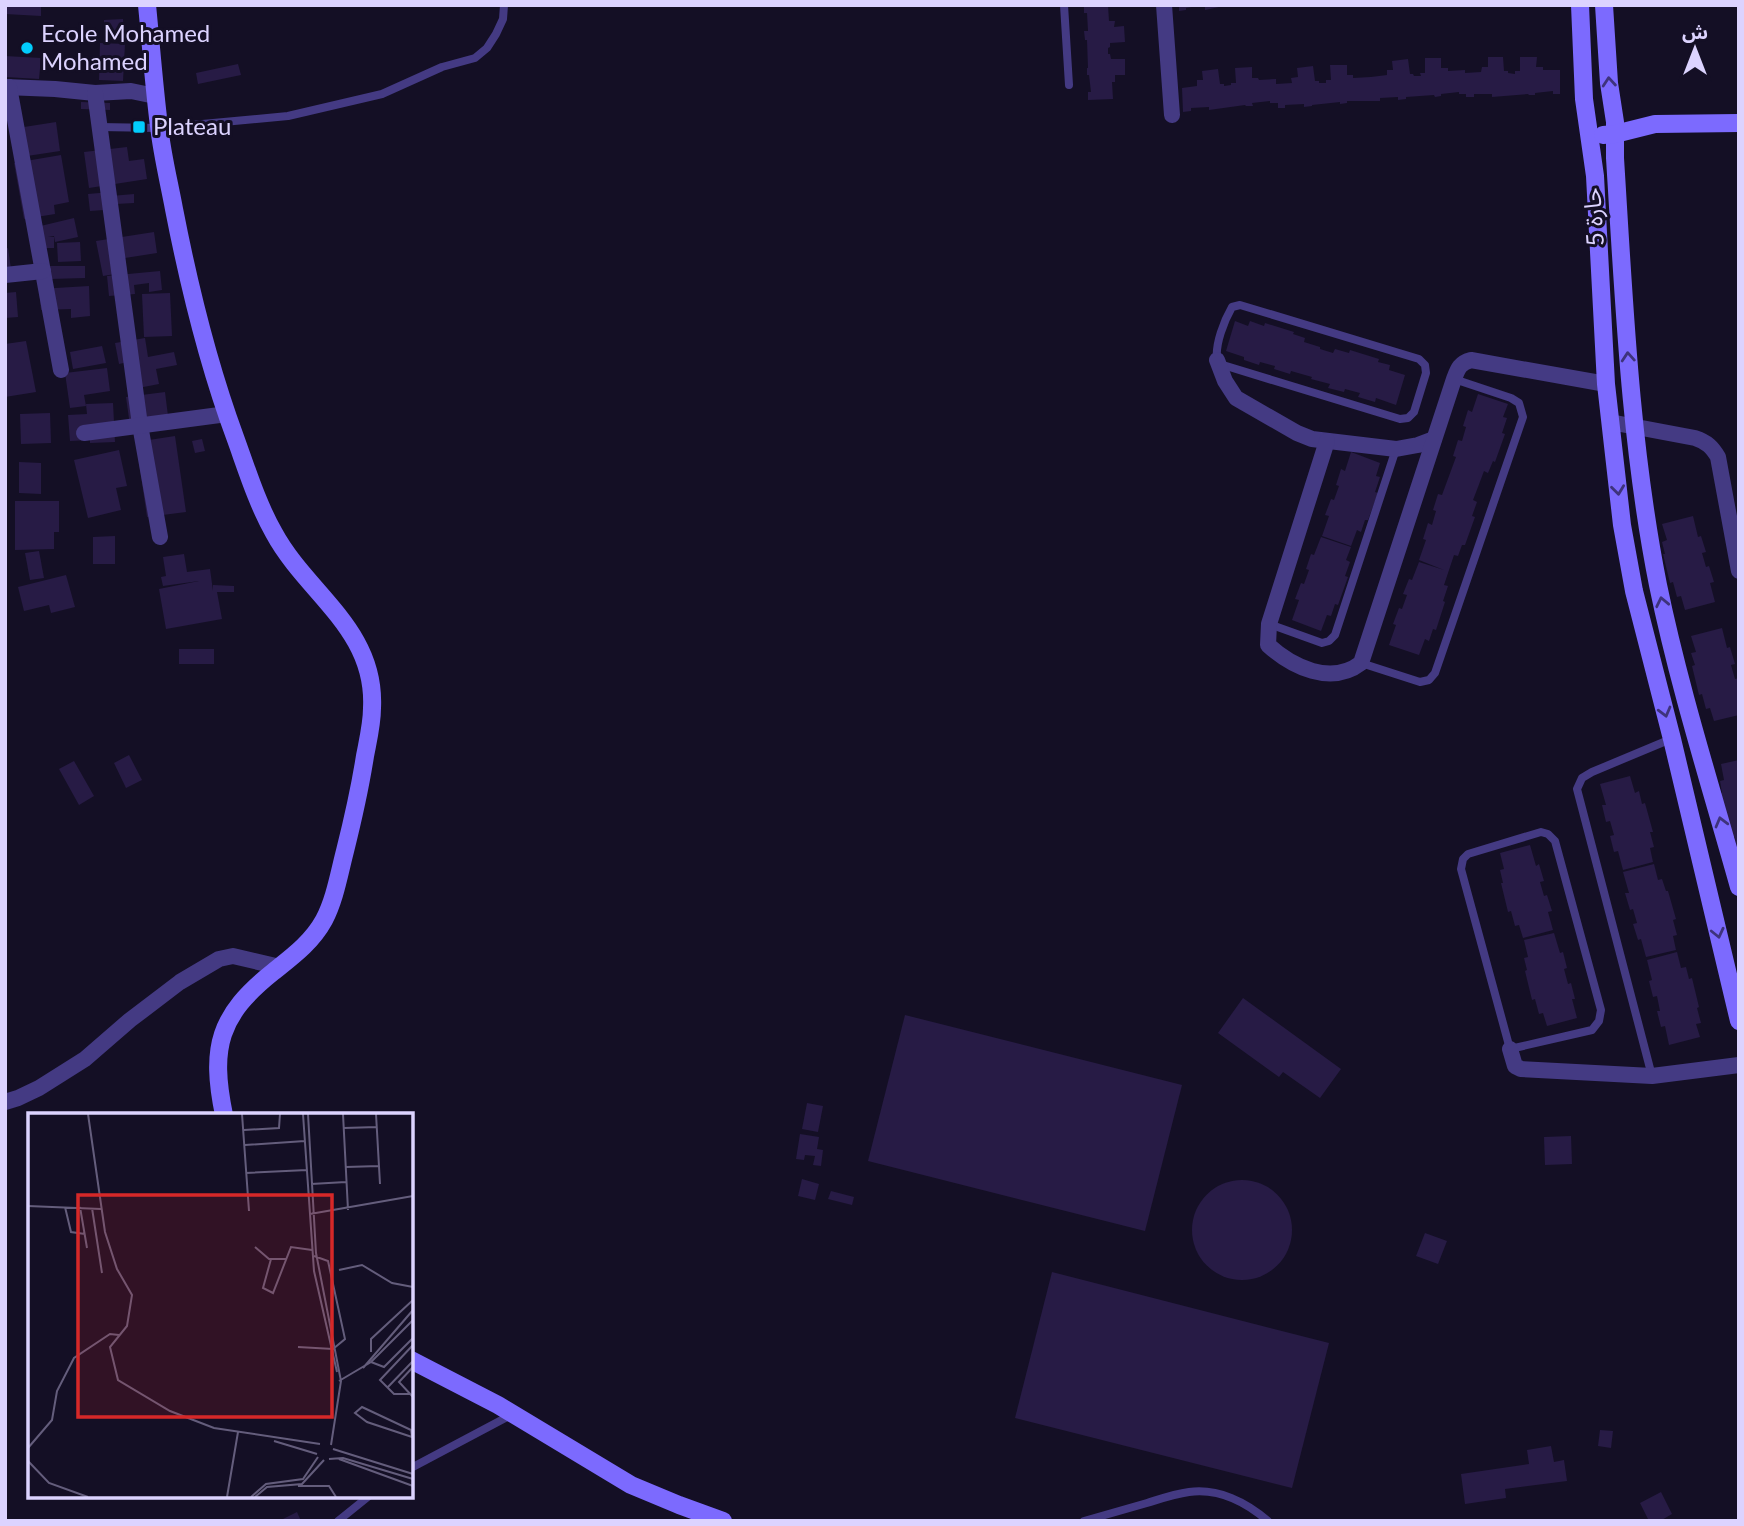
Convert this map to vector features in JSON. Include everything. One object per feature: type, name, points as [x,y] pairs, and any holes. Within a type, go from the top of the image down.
[{"type":"street","points":[[147,5],[159,128],[183,254],[215,379],[275,536],[351,631],[367,667],[373,706],[360,788],[332,901],[325,918],[305,946],[253,988],[231,1016],[223,1033],[217,1068],[224,1113]]},
{"type":"street","points":[[1164,5],[1172,115]]},
{"type":"street","name":"حارة 5","points":[[1580,5],[1586,110],[1595,176],[1606,384],[1622,524],[1634,591],[1739,1021]]},
{"type":"street","name":"حارة 5","points":[[1604,5],[1615,134],[1628,366],[1658,584],[1673,650],[1739,887]]},
{"type":"street","points":[[61,370],[7,87],[95,93],[131,91],[155,96]]},
{"type":"street","points":[[95,93],[140,425],[160,537]]},
{"type":"street","points":[[1586,110],[1613,110],[1655,124]]},
{"type":"street","points":[[1589,135],[1615,134],[1655,124],[1739,123]]},
{"type":"street","points":[[5,275],[43,271]]},
{"type":"street","points":[[1217,360],[1225,381],[1236,398],[1312,439],[1396,449],[1434,439]]},
{"type":"street","points":[[1327,442],[1269,624],[1268,645],[1282,658],[1309,670],[1335,674],[1352,670],[1361,663],[1454,379],[1463,362],[1471,360],[1606,384]]},
{"type":"street","points":[[84,433],[227,414]]},
{"type":"street","points":[[1610,422],[1695,438],[1704,441],[1713,449],[1718,457],[1739,571]]},
{"type":"street","points":[[5,1102],[39,1088],[85,1059],[180,982],[219,959],[233,956],[280,967]]},
{"type":"street","points":[[1510,1049],[1516,1066],[1521,1069],[1652,1076],[1739,1065]]},
{"type":"street","points":[[413,1361],[513,1415],[631,1485],[723,1521]]},
{"type":"lane","points":[[99,127],[159,128],[288,116],[382,94],[442,67],[475,58],[487,48],[496,34],[503,19],[504,5]]},
{"type":"lane","points":[[1064,5],[1069,85]]},
{"type":"lane","points":[[1240,305],[1419,359],[1425,365],[1426,373],[1414,412],[1408,418],[1400,419],[1223,365],[1217,360],[1216,352],[1228,315],[1232,307],[1240,305]]},
{"type":"lane","points":[[1361,663],[1420,682],[1429,680],[1435,673],[1523,416],[1519,403],[1511,398],[1454,379]]},
{"type":"lane","points":[[1269,624],[1322,643],[1335,635],[1396,449]]},
{"type":"lane","points":[[1652,1076],[1577,789],[1582,778],[1592,772],[1672,739]]},
{"type":"lane","points":[[1541,832],[1548,834],[1555,841],[1601,1010],[1599,1021],[1592,1030],[1510,1049],[1461,869],[1463,859],[1468,855],[1541,832]]},
{"type":"lane","points":[[413,1467],[513,1415]]},
{"type":"lane","points":[[1084,1521],[1177,1494],[1202,1491],[1236,1500],[1249,1506],[1268,1521]]},
{"type":"lane","points":[[338,1521],[367,1498]]},
{"type":"building","points":[[5,5],[41,5],[41,16],[5,14]]},
{"type":"building","points":[[1084,5],[1108,5],[1109,21],[1115,21],[1114,27],[1124,26],[1125,42],[1110,43],[1108,48],[1111,59],[1125,59],[1125,75],[1115,75],[1115,82],[1112,82],[1113,99],[1088,100],[1088,92],[1091,92],[1087,75],[1087,40],[1084,31],[1088,31]]},
{"type":"building","points":[[1179,5],[1192,5],[1192,7],[1179,11]]},
{"type":"building","points":[[1205,5],[1219,5],[1219,7],[1205,10]]},
{"type":"building","points":[[123,19],[124,35],[104,36],[104,20]]},
{"type":"building","points":[[100,43],[125,44],[123,81],[99,80]]},
{"type":"building","points":[[5,56],[41,58],[39,79],[5,77]]},
{"type":"building","points":[[1488,57],[1503,57],[1504,71],[1515,74],[1515,71],[1520,71],[1520,57],[1537,57],[1536,67],[1543,67],[1543,70],[1560,70],[1560,94],[1553,94],[1553,91],[1535,95],[1492,97],[1492,94],[1474,94],[1474,97],[1466,97],[1466,94],[1459,92],[1398,100],[1398,97],[1304,107],[1304,104],[1285,105],[1285,108],[1278,108],[1278,103],[1270,101],[1252,103],[1253,106],[1209,110],[1209,107],[1191,108],[1191,111],[1183,112],[1182,88],[1197,86],[1197,80],[1203,80],[1202,71],[1218,69],[1220,84],[1224,86],[1236,83],[1235,68],[1252,67],[1252,78],[1276,79],[1276,84],[1292,83],[1291,78],[1298,77],[1297,68],[1313,66],[1315,81],[1326,83],[1326,80],[1331,80],[1330,65],[1347,65],[1347,75],[1353,75],[1353,78],[1371,77],[1387,75],[1387,70],[1393,70],[1392,61],[1408,59],[1410,74],[1421,76],[1420,73],[1425,73],[1425,58],[1441,58],[1441,68],[1448,68],[1448,71],[1465,70],[1465,73],[1481,72],[1482,67],[1488,67]]},
{"type":"building","points":[[238,64],[241,75],[198,84],[196,73]]},
{"type":"building","points":[[81,102],[110,103],[110,110],[81,109]]},
{"type":"building","points":[[56,122],[60,151],[27,156],[24,127]]},
{"type":"building","points":[[127,147],[129,161],[144,159],[147,179],[89,188],[84,152]]},
{"type":"building","points":[[61,155],[69,202],[54,205],[55,214],[24,219],[14,163]]},
{"type":"building","points":[[111,192],[111,196],[134,194],[134,203],[116,204],[117,209],[90,211],[88,194]]},
{"type":"building","points":[[74,218],[78,237],[55,242],[54,236],[48,237],[54,237],[54,248],[39,248],[28,229]]},
{"type":"building","points":[[154,232],[157,253],[125,258],[127,272],[103,276],[96,241]]},
{"type":"building","points":[[80,242],[81,261],[58,262],[57,243]]},
{"type":"building","points":[[8,248],[11,269],[5,270],[5,249]]},
{"type":"building","points":[[50,266],[85,266],[85,278],[50,279]]},
{"type":"building","points":[[160,271],[162,290],[149,292],[149,283],[134,285],[135,294],[109,296],[107,276]]},
{"type":"building","points":[[89,286],[90,316],[71,318],[71,309],[41,310],[39,289]]},
{"type":"building","points":[[16,292],[18,317],[5,318],[5,293]]},
{"type":"building","points":[[170,293],[172,336],[144,337],[142,294]]},
{"type":"building","points":[[1235,321],[1248,326],[1250,321],[1264,326],[1265,323],[1294,332],[1293,334],[1305,338],[1304,342],[1333,353],[1335,349],[1349,353],[1350,350],[1379,359],[1378,362],[1390,365],[1389,370],[1405,375],[1396,405],[1376,398],[1375,402],[1358,397],[1360,393],[1345,389],[1344,392],[1328,388],[1330,384],[1311,379],[1312,377],[1291,371],[1290,374],[1260,362],[1259,365],[1226,351]]},
{"type":"building","points":[[145,338],[148,357],[174,352],[177,365],[156,369],[159,384],[128,390],[125,371],[135,370],[133,361],[119,364],[115,343]]},
{"type":"building","points":[[26,341],[36,392],[5,397],[5,344]]},
{"type":"building","points":[[102,346],[106,363],[73,369],[70,352]]},
{"type":"building","points":[[107,368],[110,391],[84,395],[86,406],[70,408],[65,373]]},
{"type":"building","points":[[165,392],[168,416],[131,433],[126,397]]},
{"type":"building","points":[[1478,394],[1508,404],[1503,417],[1507,418],[1502,433],[1505,434],[1495,462],[1493,461],[1488,473],[1484,471],[1473,500],[1477,502],[1472,516],[1475,517],[1465,545],[1462,545],[1458,556],[1454,555],[1444,585],[1448,586],[1436,630],[1433,629],[1429,641],[1425,639],[1419,655],[1389,645],[1396,625],[1393,624],[1407,595],[1403,594],[1409,579],[1412,580],[1419,562],[1444,570],[1419,560],[1426,540],[1423,539],[1428,523],[1432,525],[1436,511],[1433,510],[1438,494],[1442,495],[1456,457],[1453,456],[1458,440],[1462,441],[1468,410],[1472,412]]},
{"type":"building","points":[[113,403],[115,442],[70,441],[68,415],[87,414],[86,404]]},
{"type":"building","points":[[50,413],[51,443],[21,444],[20,414]]},
{"type":"building","points":[[175,436],[186,512],[147,517],[136,442]]},
{"type":"building","points":[[202,439],[205,451],[195,453],[192,441]]},
{"type":"building","points":[[119,450],[127,486],[116,488],[121,510],[88,518],[74,460]]},
{"type":"building","points":[[1351,452],[1380,463],[1376,476],[1380,477],[1375,492],[1378,493],[1368,520],[1365,520],[1361,532],[1357,530],[1351,546],[1322,536],[1329,516],[1325,515],[1339,486],[1336,485],[1341,469],[1345,471]]},
{"type":"building","points":[[19,462],[41,463],[41,494],[19,493]]},
{"type":"building","points":[[15,501],[59,501],[59,532],[54,532],[54,549],[15,550]]},
{"type":"building","points":[[1693,516],[1698,537],[1701,536],[1706,552],[1702,553],[1706,567],[1709,566],[1714,582],[1710,583],[1715,602],[1685,610],[1681,596],[1677,597],[1673,582],[1670,583],[1663,554],[1662,542],[1667,540],[1662,524]]},
{"type":"building","points":[[115,536],[115,564],[93,564],[93,537]]},
{"type":"building","points":[[1321,537],[1351,547],[1346,560],[1350,562],[1345,576],[1348,577],[1338,605],[1335,604],[1331,616],[1327,615],[1321,631],[1292,620],[1299,600],[1295,599],[1309,570],[1306,569],[1311,554],[1314,555]]},
{"type":"building","points":[[39,551],[44,578],[30,580],[25,553]]},
{"type":"building","points":[[184,554],[187,572],[210,569],[213,591],[213,585],[234,586],[234,592],[217,592],[222,619],[166,629],[159,589],[199,581],[163,586],[161,577],[166,576],[163,557]]},
{"type":"building","points":[[66,575],[75,607],[51,613],[49,605],[24,611],[18,587]]},
{"type":"building","points":[[1722,628],[1735,664],[1731,665],[1735,679],[1739,678],[1739,715],[1714,721],[1710,708],[1706,709],[1702,694],[1699,695],[1692,666],[1695,665],[1691,653],[1696,652],[1691,636]]},
{"type":"building","points":[[179,649],[214,649],[214,664],[179,664]]},
{"type":"building","points":[[129,755],[142,780],[126,788],[114,763]]},
{"type":"building","points":[[1739,760],[1737,851],[1735,837],[1730,838],[1719,794],[1722,793],[1720,781],[1724,780],[1721,764]]},
{"type":"building","points":[[74,761],[94,796],[79,805],[59,769]]},
{"type":"building","points":[[1630,776],[1635,793],[1639,791],[1642,804],[1645,803],[1653,832],[1650,832],[1654,847],[1650,848],[1653,862],[1623,870],[1618,851],[1614,852],[1610,836],[1614,835],[1610,821],[1606,822],[1602,805],[1606,805],[1600,784]]},
{"type":"building","points":[[1530,845],[1544,881],[1540,882],[1552,911],[1548,912],[1553,930],[1523,938],[1519,925],[1515,926],[1511,911],[1508,912],[1501,883],[1500,870],[1504,869],[1500,853]]},
{"type":"building","points":[[1654,864],[1658,880],[1662,879],[1668,891],[1676,919],[1673,920],[1677,935],[1673,936],[1676,950],[1646,957],[1633,924],[1637,923],[1625,893],[1629,893],[1623,872]]},
{"type":"building","points":[[1554,933],[1560,953],[1563,952],[1567,968],[1564,969],[1568,984],[1571,983],[1577,1018],[1547,1026],[1543,1013],[1539,1014],[1535,999],[1532,1000],[1525,971],[1524,958],[1528,957],[1524,940]]},
{"type":"building","points":[[1677,952],[1681,968],[1686,967],[1689,979],[1692,978],[1699,1007],[1697,1008],[1701,1023],[1696,1024],[1700,1037],[1669,1045],[1665,1026],[1661,1027],[1657,1011],[1660,1011],[1657,996],[1653,997],[1647,960]]},
{"type":"building","points":[[1243,998],[1341,1069],[1320,1098],[1283,1072],[1279,1077],[1218,1033]]},
{"type":"building","points":[[905,1015],[1182,1085],[1145,1231],[868,1161]]},
{"type":"building","points":[[807,1103],[823,1106],[818,1132],[802,1129]]},
{"type":"building","points":[[800,1134],[819,1137],[817,1149],[823,1150],[821,1166],[813,1165],[815,1156],[805,1155],[804,1160],[796,1159]]},
{"type":"building","points":[[1571,1136],[1572,1164],[1545,1165],[1544,1137]]},
{"type":"building","points":[[802,1179],[819,1184],[815,1200],[798,1196]]},
{"type":"building","points":[[1242,1180],[1261,1184],[1278,1194],[1288,1211],[1292,1230],[1288,1249],[1278,1266],[1261,1276],[1242,1280],[1223,1276],[1206,1266],[1196,1249],[1192,1230],[1196,1211],[1206,1194],[1223,1184]]},
{"type":"building","points":[[831,1191],[854,1197],[852,1205],[828,1199]]},
{"type":"building","points":[[1425,1233],[1447,1241],[1438,1264],[1416,1256]]},
{"type":"building","points":[[1052,1272],[1329,1343],[1292,1488],[1015,1418]]},
{"type":"building","points":[[1600,1430],[1613,1431],[1611,1448],[1598,1446]]},
{"type":"building","points":[[1551,1446],[1554,1462],[1564,1460],[1567,1481],[1505,1489],[1506,1498],[1465,1504],[1461,1474],[1529,1464],[1527,1450]]},
{"type":"building","points":[[1661,1492],[1672,1514],[1660,1521],[1649,1521],[1640,1503]]},
{"type":"building","points":[[297,1512],[301,1521],[279,1521]]},
{"type":"place","name":"Ecole Mohamed Mohamed","points":[[27,48]]},
{"type":"place","name":"Plateau","points":[[139,127]]}]
